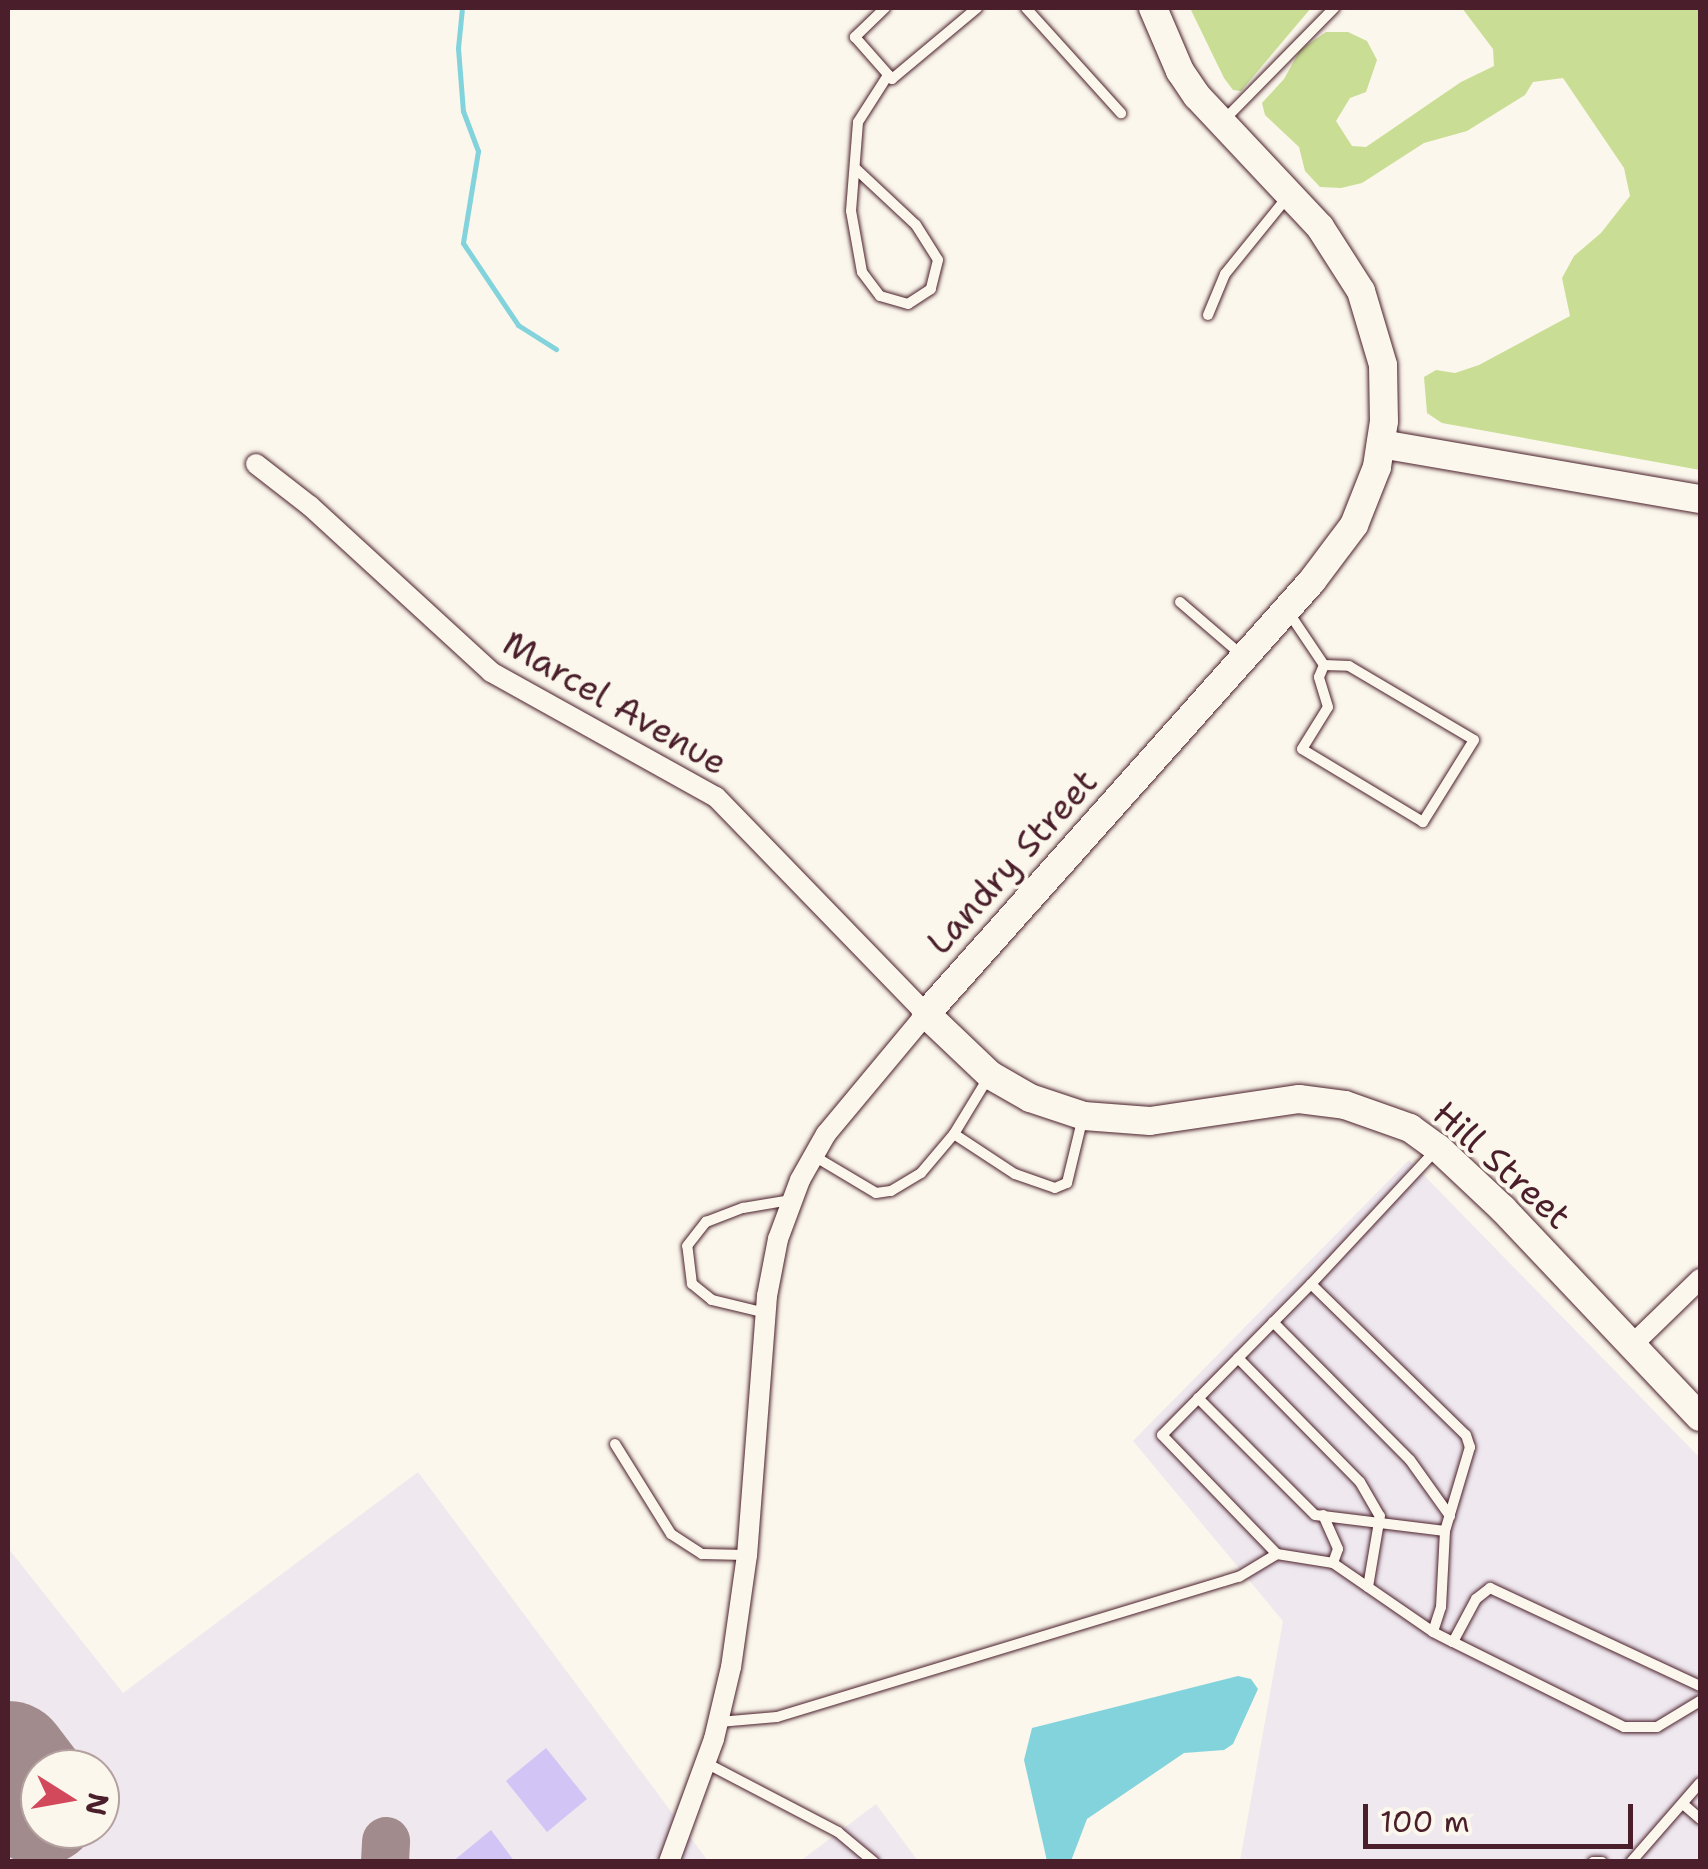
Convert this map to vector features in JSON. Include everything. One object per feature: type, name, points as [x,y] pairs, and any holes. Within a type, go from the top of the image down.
[{"type":"street","name":"Landry Street","points":[[669,1862],[719,1722],[747,1556],[766,1312],[778,1239],[791,1200],[813,1156],[846,1108],[926,1014],[1287,610],[1354,525],[1369,492],[1381,444],[1383,366],[1368,306],[1340,253],[1220,123],[1180,70],[1153,8]]},
{"type":"street","points":[[1381,444],[1700,499]]},
{"type":"street","name":"Marcel Avenue","points":[[256,464],[310,506],[491,672],[716,797],[926,1014]]},
{"type":"street","name":"Hill Street","points":[[926,1014],[990,1075],[1030,1098],[1084,1116],[1150,1122],[1279,1099],[1329,1102],[1384,1116],[1438,1148],[1700,1417]]},
{"type":"street","points":[[1632,1345],[1700,1279]]},
{"type":"lane","points":[[885,8],[855,37],[892,79],[977,8]]},
{"type":"lane","points":[[1026,8],[1121,113]]},
{"type":"lane","points":[[1220,123],[1334,8]]},
{"type":"lane","points":[[855,168],[916,225],[938,260],[931,289],[908,304],[880,296],[862,272],[851,211],[858,122],[888,74]]},
{"type":"lane","points":[[1208,315],[1225,274],[1289,194]]},
{"type":"lane","points":[[1180,602],[1244,657]]},
{"type":"lane","points":[[1287,610],[1324,665]]},
{"type":"lane","points":[[1324,665],[1349,666],[1474,740],[1423,822],[1302,749],[1328,706],[1320,677],[1324,665]]},
{"type":"lane","points":[[813,1156],[876,1193],[891,1191],[921,1173],[954,1134],[990,1075]]},
{"type":"lane","points":[[954,1134],[1015,1174],[1054,1188],[1067,1183],[1084,1116]]},
{"type":"lane","points":[[1438,1148],[1312,1284],[1162,1434],[1277,1554],[1333,1563],[1433,1632],[1624,1727],[1656,1727],[1700,1701]]},
{"type":"lane","points":[[766,1312],[712,1300],[692,1284],[687,1246],[706,1222],[743,1208],[791,1200]]},
{"type":"lane","points":[[1312,1284],[1466,1435],[1470,1448],[1445,1530],[1442,1607],[1433,1632]]},
{"type":"lane","points":[[1274,1322],[1410,1460],[1450,1516]]},
{"type":"lane","points":[[1238,1358],[1360,1482],[1380,1516],[1368,1587]]},
{"type":"lane","points":[[1198,1398],[1316,1514],[1445,1530]]},
{"type":"lane","points":[[615,1444],[671,1534],[702,1554],[747,1556]]},
{"type":"lane","points":[[1322,1516],[1338,1549],[1333,1563]]},
{"type":"lane","points":[[719,1722],[748,1722],[796,1712],[1239,1577],[1277,1554]]},
{"type":"lane","points":[[1453,1642],[1476,1599],[1490,1588],[1700,1686]]},
{"type":"lane","points":[[706,1762],[838,1832],[874,1862]]},
{"type":"lane","points":[[1631,1862],[1700,1784]]},
{"type":"lane","points":[[1683,1804],[1700,1820]]},
{"type":"lane","points":[[1593,1862],[1602,1862]]},
{"type":"shaded area","points":[[1409,1160],[1700,1458],[1700,1861],[1240,1861],[1283,1621],[1133,1441]]},
{"type":"shaded area","points":[[418,1472],[708,1861],[8,1861],[8,1548],[123,1693]]},
{"type":"shaded area","points":[[876,1804],[918,1861],[799,1862]]},
{"type":"green space","points":[[1190,8],[1311,8],[1241,91],[1233,90],[1224,78]]},
{"type":"green space","points":[[1462,8],[1700,8],[1700,470],[1442,423],[1427,413],[1424,377],[1436,370],[1455,373],[1479,365],[1570,316],[1562,278],[1574,256],[1601,233],[1630,196],[1624,168],[1563,78],[1533,82],[1525,95],[1467,131],[1424,143],[1362,183],[1341,188],[1320,187],[1305,171],[1299,147],[1265,115],[1262,103],[1284,79],[1300,50],[1326,32],[1348,32],[1367,41],[1377,60],[1366,92],[1350,98],[1336,121],[1352,146],[1366,147],[1461,82],[1494,66],[1493,49]]},
{"type":"water","points":[[1238,1676],[1251,1679],[1258,1689],[1233,1744],[1224,1750],[1184,1753],[1087,1819],[1071,1861],[1047,1861],[1024,1760],[1032,1728]]},
{"type":"building","points":[[546,1748],[587,1799],[547,1832],[506,1781]]},
{"type":"building","points":[[491,1830],[515,1862],[452,1862]]},
{"type":"waterway","points":[[462,8],[458,48],[463,111],[478,151],[463,243],[518,325],[556,349]]},
{"type":"taxiway","points":[[385,1862],[386,1841]]},
{"type":"runway","points":[[8,1762],[20,1778]]}]
